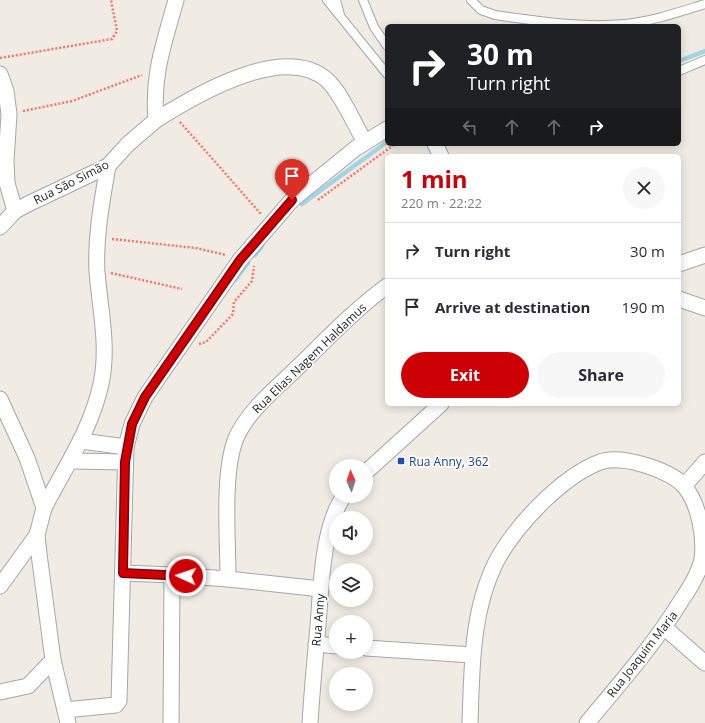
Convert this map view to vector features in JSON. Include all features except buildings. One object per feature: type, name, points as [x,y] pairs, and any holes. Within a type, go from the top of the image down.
[{"type":"street","points":[[156,120],[154,101],[156,69],[176,0]]},
{"type":"street","name":"Rua São Simão","points":[[0,227],[15,212],[108,166],[156,120],[170,111],[216,85],[243,75],[276,68],[306,70],[320,74],[328,81],[337,93],[365,142]]},
{"type":"street","points":[[0,74],[6,91],[9,114],[6,161],[7,183],[15,212]]},
{"type":"street","points":[[108,166],[100,209],[97,270],[105,349],[104,366],[97,398],[81,441],[44,508],[38,536],[53,660],[66,717],[116,704],[119,701],[126,454],[132,424],[145,397],[247,261],[270,224],[292,200],[365,142],[385,130]]},
{"type":"street","points":[[681,263],[705,255]]},
{"type":"street","name":"Rua Elias Nagem Haldamus","points":[[228,579],[228,478],[231,458],[239,432],[245,421],[282,383],[345,321],[385,288]]},
{"type":"street","points":[[681,300],[705,308]]},
{"type":"street","points":[[0,399],[27,458],[44,508]]},
{"type":"street","points":[[373,466],[439,406]]},
{"type":"street","points":[[81,441],[126,454]]},
{"type":"street","points":[[71,461],[126,454]]},
{"type":"street","name":"Rua Joaquim Maria","points":[[470,723],[472,655],[484,592],[496,562],[515,532],[534,508],[562,486],[600,461],[618,459],[636,462],[657,469],[684,486],[692,498],[698,517],[703,543],[701,560],[694,581],[665,628],[587,723]]},
{"type":"street","points":[[684,486],[705,462]]},
{"type":"street","name":"Rua Anny","points":[[310,723],[321,589],[330,524],[339,503]]},
{"type":"street","points":[[0,586],[38,536]]},
{"type":"street","points":[[123,573],[228,579],[321,589]]},
{"type":"street","points":[[172,575],[172,723]]},
{"type":"street","points":[[665,628],[705,663]]},
{"type":"street","points":[[316,644],[329,645]]},
{"type":"street","points":[[373,648],[472,655]]},
{"type":"street","points":[[0,692],[28,686],[53,660]]},
{"type":"lane","points":[[327,0],[340,19],[385,72]]},
{"type":"lane","points":[[336,0],[340,19]]},
{"type":"lane","points":[[363,0],[374,27],[385,43]]},
{"type":"lane","points":[[471,0],[481,10],[495,15],[578,24]]},
{"type":"lane","points":[[625,24],[655,19],[705,4]]},
{"type":"lane","points":[[681,70],[705,60]]},
{"type":"path","points":[[0,58],[112,39],[117,31],[111,0]]},
{"type":"path","points":[[9,114],[72,101],[156,69]]},
{"type":"path","points":[[170,111],[216,165],[270,224]]},
{"type":"path","points":[[317,200],[392,146]]},
{"type":"path","points":[[98,238],[196,248],[220,252],[247,261],[252,281],[234,302],[233,314],[214,333]]},
{"type":"path","points":[[97,270],[182,289]]},
{"type":"waterway","points":[[681,60],[705,51]]},
{"type":"waterway","points":[[302,204],[385,143]]},
{"type":"waterway","points":[[255,255],[262,246]]},
{"type":"waterway","points":[[235,280],[248,263]]},
{"type":"place","name":"Rua Anny, 362","points":[[401,461]]},
{"type":"route","points":[[186,576],[123,573],[125,462],[126,447],[132,424],[145,397],[240,260],[292,200]]}]
